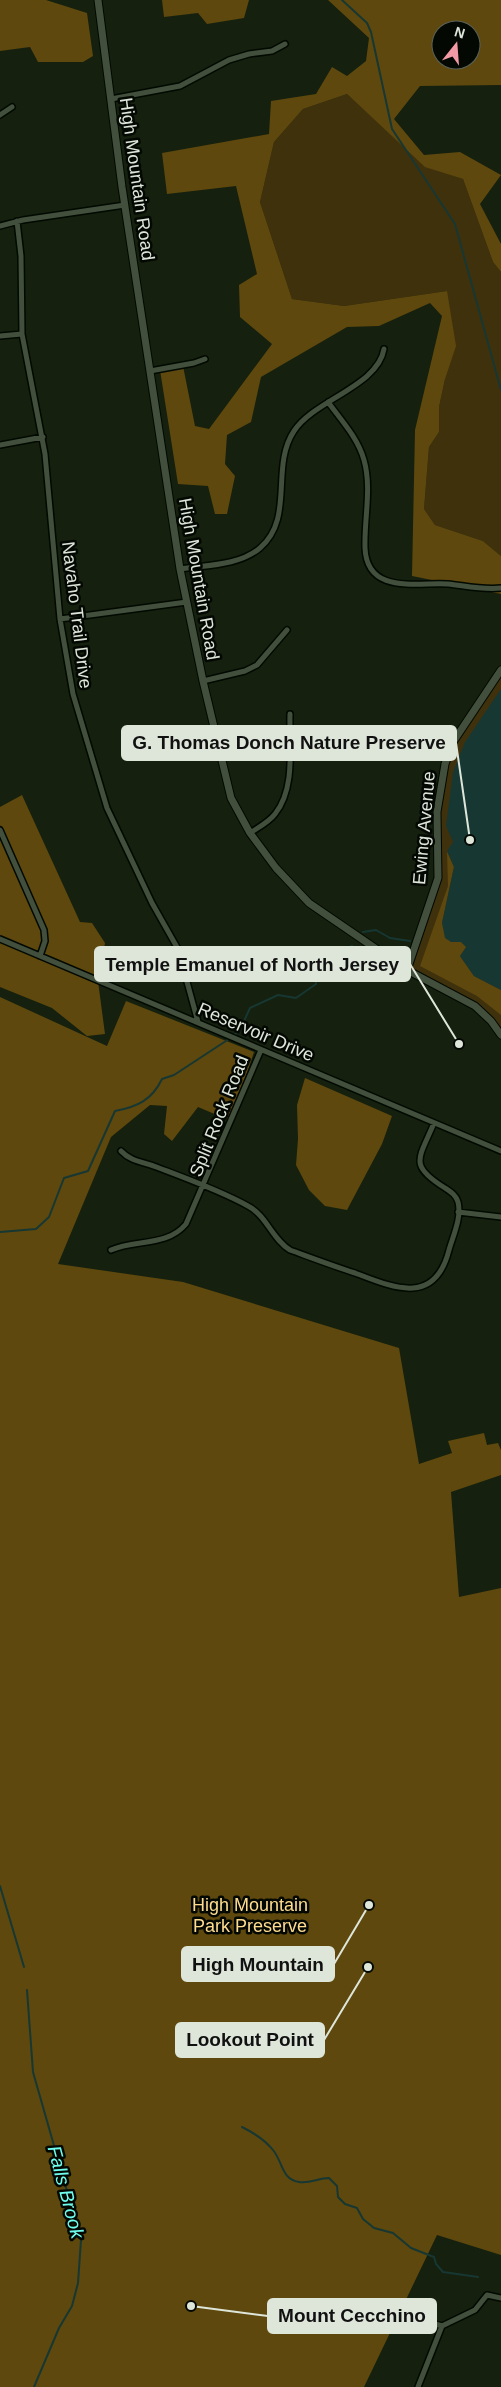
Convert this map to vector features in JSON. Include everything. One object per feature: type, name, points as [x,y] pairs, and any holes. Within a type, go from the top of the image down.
[{"type":"main road","name":"High Mountain Road","points":[[98,0],[125,204],[180,569],[227,784],[237,810],[250,833],[276,868],[309,903],[408,970],[474,1006],[491,1021],[501,1035]]},
{"type":"main road","name":"Ewing Avenue","points":[[408,970],[438,878],[437,812],[444,764],[459,732],[501,670]]},
{"type":"street","points":[[111,99],[180,86],[229,60],[249,54],[272,51],[285,44]]},
{"type":"street","points":[[0,115],[12,107]]},
{"type":"street","points":[[0,226],[17,221],[125,204]]},
{"type":"street","name":"Navaho Trail Drive","points":[[17,221],[21,256],[22,334],[42,437],[60,619],[73,694],[103,796],[152,903],[178,949],[198,1022]]},
{"type":"street","points":[[0,336],[22,334]]},
{"type":"street","points":[[180,569],[245,557],[267,541],[279,518],[284,457],[289,439],[306,417],[373,371],[381,361],[384,349]]},
{"type":"street","points":[[150,371],[194,363],[205,359]]},
{"type":"street","points":[[328,402],[355,439],[364,460],[367,481],[365,549],[369,563],[376,573],[388,582],[402,585],[434,584],[501,588]]},
{"type":"street","points":[[0,445],[42,437]]},
{"type":"street","points":[[60,619],[187,602]]},
{"type":"street","points":[[203,681],[245,671],[257,665],[287,630]]},
{"type":"street","points":[[250,833],[270,819],[284,798],[288,778],[290,714]]},
{"type":"street","points":[[0,830],[44,930],[45,941],[40,956]]},
{"type":"street","name":"Reservoir Drive","points":[[0,939],[501,1151]]},
{"type":"street","name":"Split Rock Road","points":[[261,1050],[202,1186],[254,1210],[264,1219],[278,1241],[290,1250],[402,1289],[414,1289],[424,1286],[442,1271],[447,1260],[458,1212]]},
{"type":"street","points":[[434,1123],[420,1156],[421,1166],[428,1178],[454,1195],[458,1204],[458,1212],[501,1217]]},
{"type":"street","points":[[111,1250],[123,1244],[158,1240],[174,1235],[188,1219],[202,1186],[158,1167],[133,1160],[121,1151]]},
{"type":"street","points":[[418,2387],[442,2326],[475,2310],[487,2295],[501,2298]]},
{"type":"street","points":[[426,2321],[442,2326]]},
{"type":"shaded area","points":[[347,94],[425,166],[463,179],[493,262],[501,272],[501,556],[483,541],[435,525],[424,509],[429,447],[439,432],[439,407],[445,379],[447,291],[344,306],[292,299],[260,202],[274,142],[303,109]]},
{"type":"shaded area","points":[[501,670],[501,1035],[483,1013],[407,970],[436,887],[437,812],[448,753]]},
{"type":"green space","points":[[0,0],[46,0],[87,13],[93,56],[83,62],[38,62],[30,47],[0,51]]},
{"type":"green space","points":[[162,0],[249,0],[244,18],[207,24],[198,13],[164,17]]},
{"type":"green space","points":[[328,0],[501,0],[501,85],[420,86],[394,119],[424,155],[460,152],[501,175],[480,204],[501,244],[501,272],[493,262],[463,179],[425,167],[347,94],[303,109],[274,142],[260,202],[292,299],[344,306],[447,291],[456,346],[445,379],[439,407],[439,432],[429,447],[424,509],[435,525],[483,541],[501,556],[501,594],[412,576],[415,430],[442,316],[430,303],[379,326],[347,327],[261,377],[251,422],[227,435],[225,464],[235,476],[227,514],[215,514],[208,486],[178,484],[160,370],[183,366],[195,426],[209,429],[272,344],[240,317],[239,285],[257,274],[236,186],[167,194],[162,153],[269,134],[271,101],[316,94],[332,67],[347,76],[366,61],[369,38]]},
{"type":"green space","points":[[22,795],[80,922],[92,923],[105,943],[98,981],[105,1034],[87,1036],[52,1008],[0,987],[0,807]]},
{"type":"green space","points":[[447,851],[454,867],[442,923],[451,942],[461,942],[467,947],[460,956],[474,976],[501,990],[501,1015],[477,996],[420,966],[448,886]]},
{"type":"green space","name":"High Mountain Park Preserve","points":[[0,997],[107,1046],[126,1001],[254,1052],[231,1121],[198,1107],[172,1141],[164,1134],[167,1106],[150,1105],[111,1137],[58,1264],[183,1282],[399,1348],[419,1464],[452,1453],[448,1441],[484,1433],[487,1445],[498,1443],[501,1450],[501,1475],[451,1492],[459,1597],[501,1588],[501,2255],[437,2235],[364,2387],[0,2387]]},
{"type":"green space","points":[[305,1078],[392,1116],[382,1144],[347,1210],[325,1206],[309,1190],[296,1165],[298,1139],[297,1105]]},
{"type":"water","points":[[501,689],[501,990],[474,976],[460,956],[466,947],[461,942],[451,942],[445,938],[442,923],[454,867],[447,851],[453,842],[446,826],[453,772],[465,742]]},
{"type":"waterway","points":[[342,0],[367,23],[371,32],[392,129],[455,224],[501,390]]},
{"type":"waterway","points":[[363,932],[376,930],[390,938],[410,941]]},
{"type":"waterway","points":[[0,1232],[36,1229],[49,1217],[64,1178],[88,1171],[115,1111],[137,1105],[154,1092],[162,1079],[174,1075],[232,1037],[240,1030],[250,1008],[278,995],[296,998],[316,984],[314,967],[352,946]]},
{"type":"waterway","points":[[0,1886],[24,1967]]},
{"type":"waterway","name":"Falls Brook","points":[[27,1990],[33,2072],[81,2240],[78,2283],[72,2306],[59,2328],[34,2387]]},
{"type":"waterway","points":[[242,2127],[270,2146],[286,2174],[293,2180],[307,2182],[329,2178],[337,2186],[338,2197],[345,2204],[357,2208],[363,2219],[374,2228],[393,2233],[411,2248],[434,2257],[436,2264],[443,2272],[478,2277]]},
{"type":"place","name":"G. Thomas Donch Nature Preserve","points":[[470,840]]},
{"type":"place","name":"Temple Emanuel of North Jersey","points":[[459,1044]]},
{"type":"place","name":"High Mountain","points":[[369,1905]]},
{"type":"place","name":"Lookout Point","points":[[368,1967]]},
{"type":"place","name":"Mount Cecchino","points":[[191,2306]]}]
